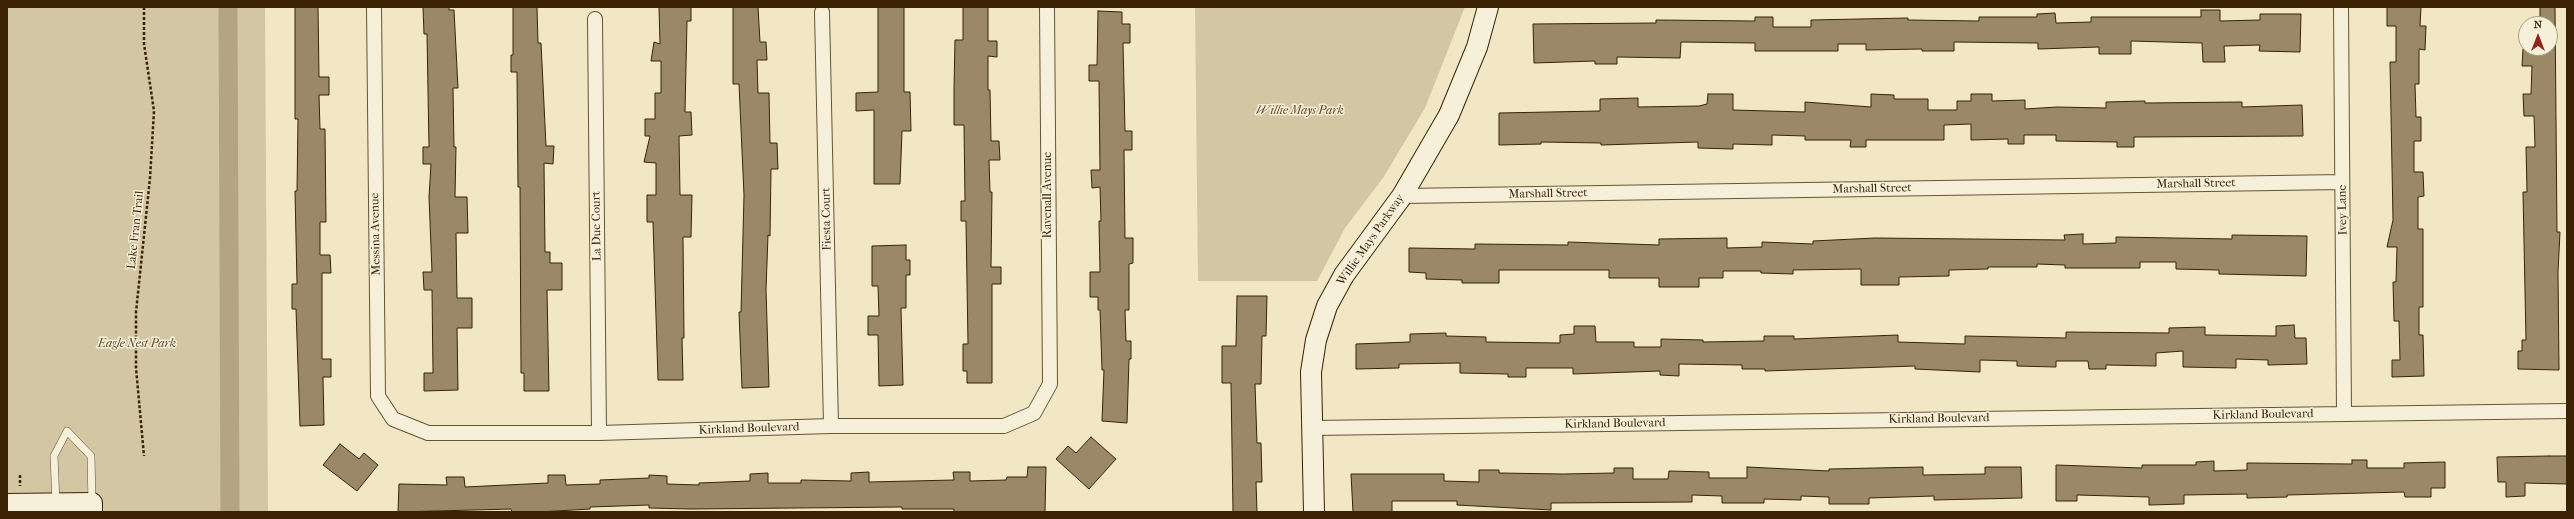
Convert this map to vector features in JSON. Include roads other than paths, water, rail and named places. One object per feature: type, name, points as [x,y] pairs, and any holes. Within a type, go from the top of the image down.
[{"type":"street","name":"Messina Avenue","points":[[374,7],[378,396],[393,419],[428,433]]},
{"type":"street","name":"Ravenall Avenue","points":[[1047,7],[1050,384]]},
{"type":"street","name":"Willie Mays Parkway","points":[[1314,512],[1311,372],[1316,340],[1327,306],[1344,275],[1402,196],[1449,115],[1477,47],[1488,7]]},
{"type":"street","name":"Ivey Lane","points":[[2341,7],[2344,414]]},
{"type":"street","name":"Fiesta Court","points":[[822,12],[831,426]]},
{"type":"street","name":"La Due Court","points":[[595,19],[599,433]]},
{"type":"street","name":"Marshall Street","points":[[1402,196],[2342,182]]},
{"type":"street","name":"Kirkland Boulevard","points":[[428,433],[599,433],[831,426],[1004,426],[1034,413],[1050,384]]},
{"type":"street","name":"Kirkland Boulevard","points":[[1312,428],[2567,411]]},
{"type":"street","points":[[7,504],[56,508],[92,507]]},
{"type":"lane","points":[[56,508],[54,456],[67,431],[91,456],[92,507]]},
{"type":"waterway","points":[[228,7],[230,512]]},
{"type":"park label","name":"Willie Mays Park","points":[[1300,111]]},
{"type":"park label","name":"Eagle Nest Park","points":[[137,344]]}]
